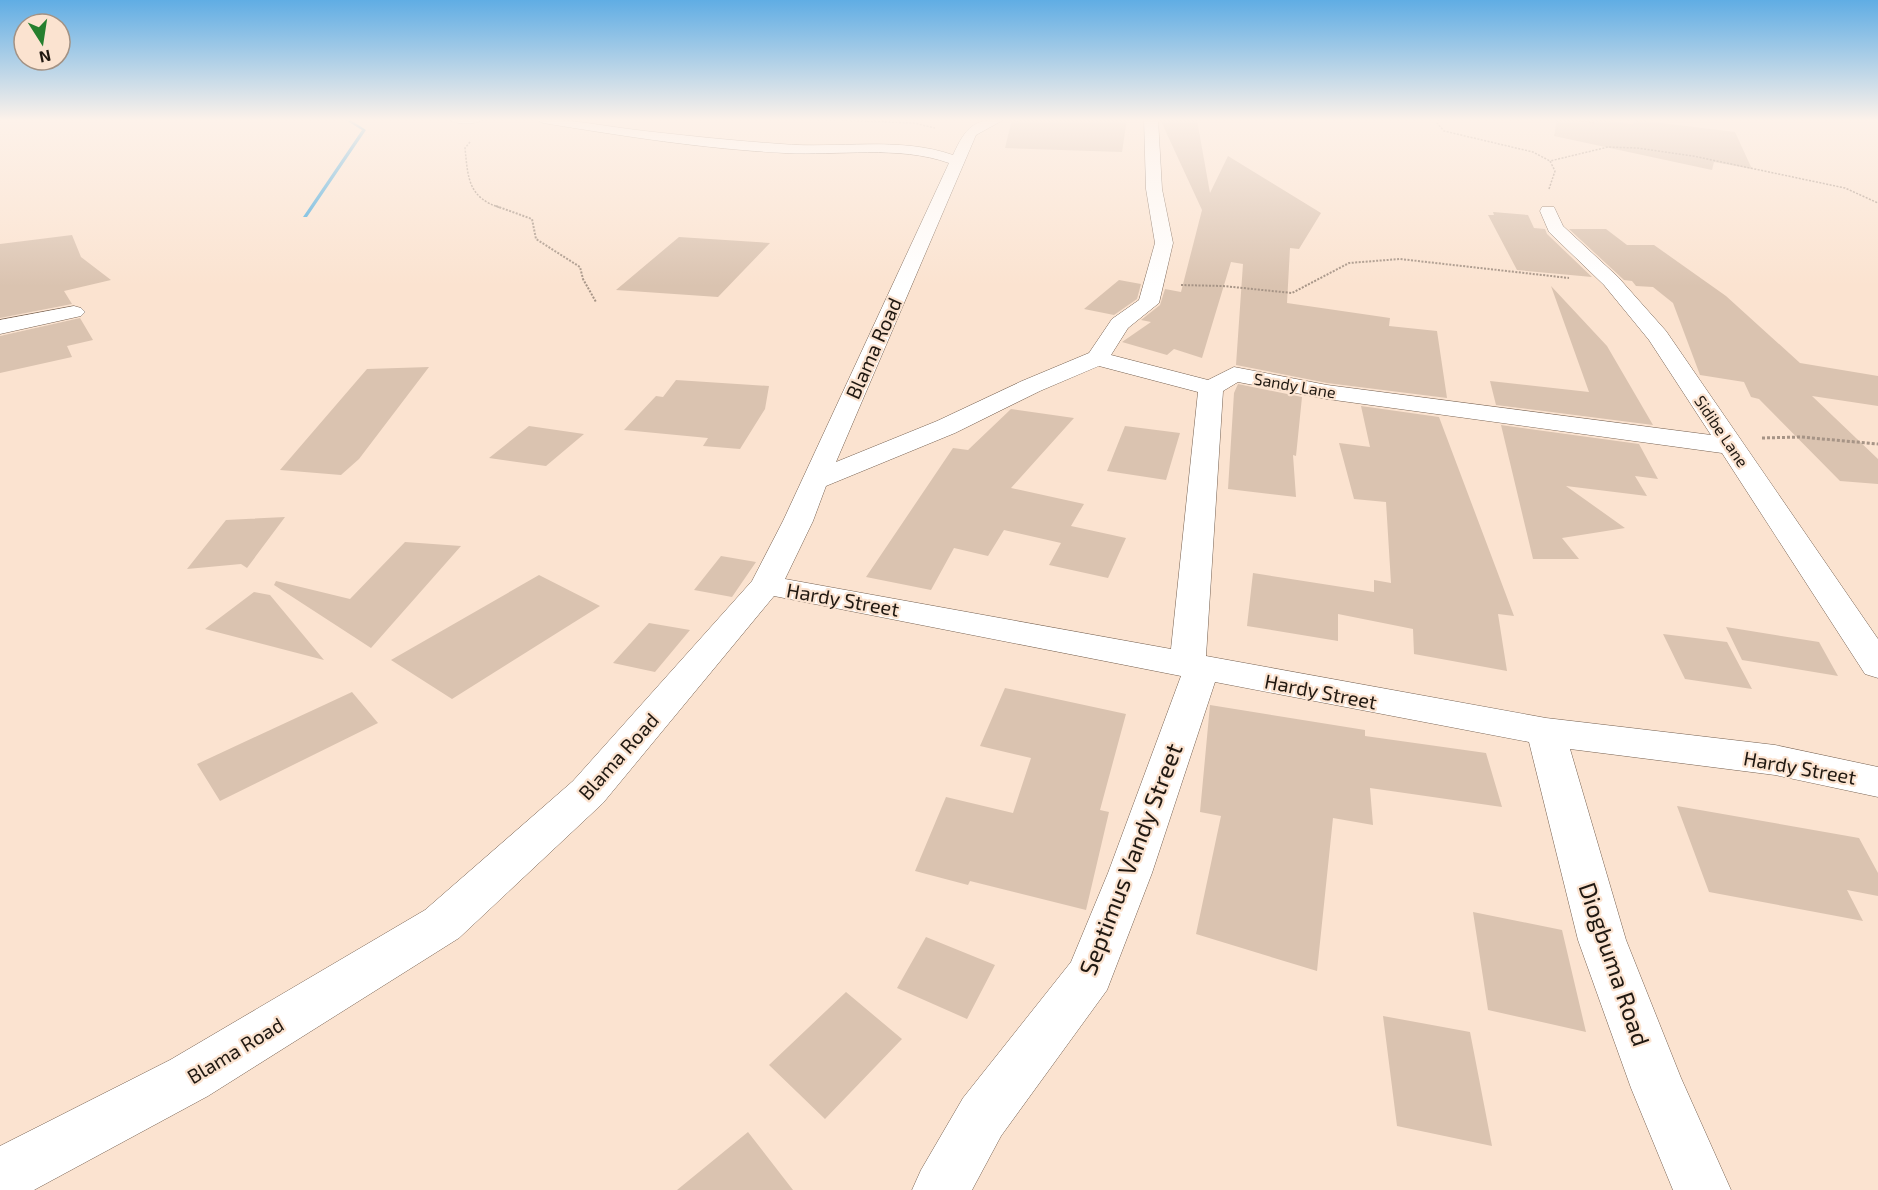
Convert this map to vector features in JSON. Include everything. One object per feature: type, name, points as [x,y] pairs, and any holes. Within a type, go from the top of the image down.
[{"type":"street","name":"Blama Road","points":[[0,1178],[189,1078],[442,924],[588,792],[765,585],[798,521],[951,175]]},
{"type":"street","points":[[814,481],[945,428],[1031,386],[1097,358],[1120,324],[1149,303],[1164,243],[1153,175]]},
{"type":"street","name":"Sidibe Lane","points":[[1548,211],[1555,228],[1611,281],[1658,336],[1878,666]]},
{"type":"street","points":[[0,327],[74,312]]},
{"type":"street","points":[[1097,358],[1211,388]]},
{"type":"street","name":"Sandy Lane","points":[[1211,388],[1234,374],[1327,392],[1733,446]]},
{"type":"street","name":"Septimus Vandy Street","points":[[941,1190],[982,1117],[1090,975],[1134,862],[1195,667],[1211,388]]},
{"type":"street","name":"Hardy Street","points":[[765,585],[963,620],[1195,667],[1546,732],[1775,760],[1878,782]]},
{"type":"street","name":"Diogbuma Road","points":[[1546,732],[1602,940],[1658,1089],[1702,1190]]},
{"type":"path","points":[[468,175],[469,185],[478,199],[502,209],[521,213],[532,219],[536,239],[580,267],[583,279],[596,302]]},
{"type":"path","points":[[1548,211],[1550,189],[1556,175]]},
{"type":"path","points":[[1781,175],[1845,188],[1878,203]]},
{"type":"path","points":[[1153,284],[1223,286],[1292,293],[1349,263],[1400,259],[1525,274],[1611,281]]},
{"type":"path","points":[[1733,446],[1764,438],[1802,437],[1878,444]]},
{"type":"building","points":[[1186,175],[1207,175],[1210,193],[1219,175],[1258,175],[1321,213],[1299,249],[1290,248],[1287,303],[1390,318],[1389,326],[1437,331],[1447,398],[1327,383],[1236,365],[1243,264],[1231,262],[1202,358],[1174,349],[1167,355],[1122,342],[1151,322],[1141,320],[1160,305],[1165,289],[1181,292],[1202,210]]},
{"type":"building","points":[[1493,212],[1528,215],[1534,228],[1545,229],[1547,234],[1592,277],[1517,270],[1488,215],[1494,215]]},
{"type":"building","points":[[1569,229],[1606,229],[1627,245],[1654,245],[1726,296],[1800,363],[1878,376],[1878,406],[1812,396],[1878,459],[1878,484],[1840,481],[1759,399],[1751,397],[1744,382],[1700,375],[1673,303],[1653,287],[1636,286],[1632,281],[1624,280]]},
{"type":"building","points":[[72,235],[81,257],[111,280],[64,291],[72,304],[0,318],[0,244]]},
{"type":"building","points":[[679,237],[770,243],[718,297],[616,290]]},
{"type":"building","points":[[1119,280],[1141,284],[1137,299],[1114,315],[1084,309]]},
{"type":"building","points":[[1551,286],[1607,346],[1653,425],[1496,405],[1490,381],[1589,392]]},
{"type":"building","points":[[80,318],[93,340],[67,346],[72,357],[0,373],[0,336]]},
{"type":"building","points":[[429,367],[359,459],[341,475],[280,470],[367,369]]},
{"type":"building","points":[[676,380],[769,386],[765,409],[740,449],[703,446],[708,438],[624,430],[656,396],[663,397]]},
{"type":"building","points":[[1238,384],[1302,397],[1296,456],[1293,455],[1296,497],[1228,489],[1234,393]]},
{"type":"building","points":[[1361,406],[1439,417],[1514,616],[1498,614],[1507,671],[1414,654],[1413,629],[1338,614],[1338,641],[1247,626],[1253,573],[1374,592],[1374,580],[1391,583],[1386,502],[1354,499],[1339,443],[1370,447]]},
{"type":"building","points":[[1011,409],[1074,418],[1011,488],[1084,504],[1071,526],[1126,538],[1108,578],[1049,565],[1061,543],[1004,530],[988,556],[954,548],[931,590],[866,577],[953,448],[968,450]]},
{"type":"building","points":[[1501,425],[1639,444],[1658,479],[1635,476],[1647,496],[1566,486],[1625,528],[1562,538],[1579,559],[1533,559]]},
{"type":"building","points":[[529,426],[584,434],[546,466],[489,458]]},
{"type":"building","points":[[1125,426],[1180,433],[1166,480],[1107,471]]},
{"type":"building","points":[[285,517],[247,568],[241,564],[187,569],[226,520]]},
{"type":"building","points":[[405,542],[461,546],[371,648],[274,585],[276,581],[350,599]]},
{"type":"building","points":[[721,556],[756,562],[732,597],[694,590]]},
{"type":"building","points":[[539,575],[600,606],[452,699],[391,660]]},
{"type":"building","points":[[254,592],[270,595],[324,660],[205,629]]},
{"type":"building","points":[[649,623],[690,630],[655,672],[613,663]]},
{"type":"building","points":[[1726,627],[1819,642],[1838,676],[1742,660]]},
{"type":"building","points":[[1663,634],[1727,642],[1752,689],[1685,679]]},
{"type":"building","points":[[1005,688],[1126,714],[1100,810],[1109,812],[1086,910],[970,881],[968,885],[915,871],[946,797],[1013,813],[1031,758],[980,746]]},
{"type":"building","points":[[352,692],[378,723],[220,801],[197,764]]},
{"type":"building","points":[[1210,705],[1365,730],[1365,736],[1486,753],[1502,807],[1370,788],[1373,825],[1333,818],[1317,971],[1196,934],[1221,816],[1200,812]]},
{"type":"building","points":[[1677,806],[1859,838],[1878,873],[1878,896],[1847,890],[1863,921],[1709,892]]},
{"type":"building","points":[[1473,912],[1562,930],[1586,1032],[1488,1010]]},
{"type":"building","points":[[926,937],[995,965],[967,1019],[897,988]]},
{"type":"building","points":[[846,992],[902,1039],[825,1119],[769,1065]]},
{"type":"building","points":[[1383,1016],[1470,1032],[1492,1146],[1397,1126]]},
{"type":"building","points":[[748,1132],[793,1190],[677,1190]]},
{"type":"waterway","points":[[305,216],[333,175]]}]
